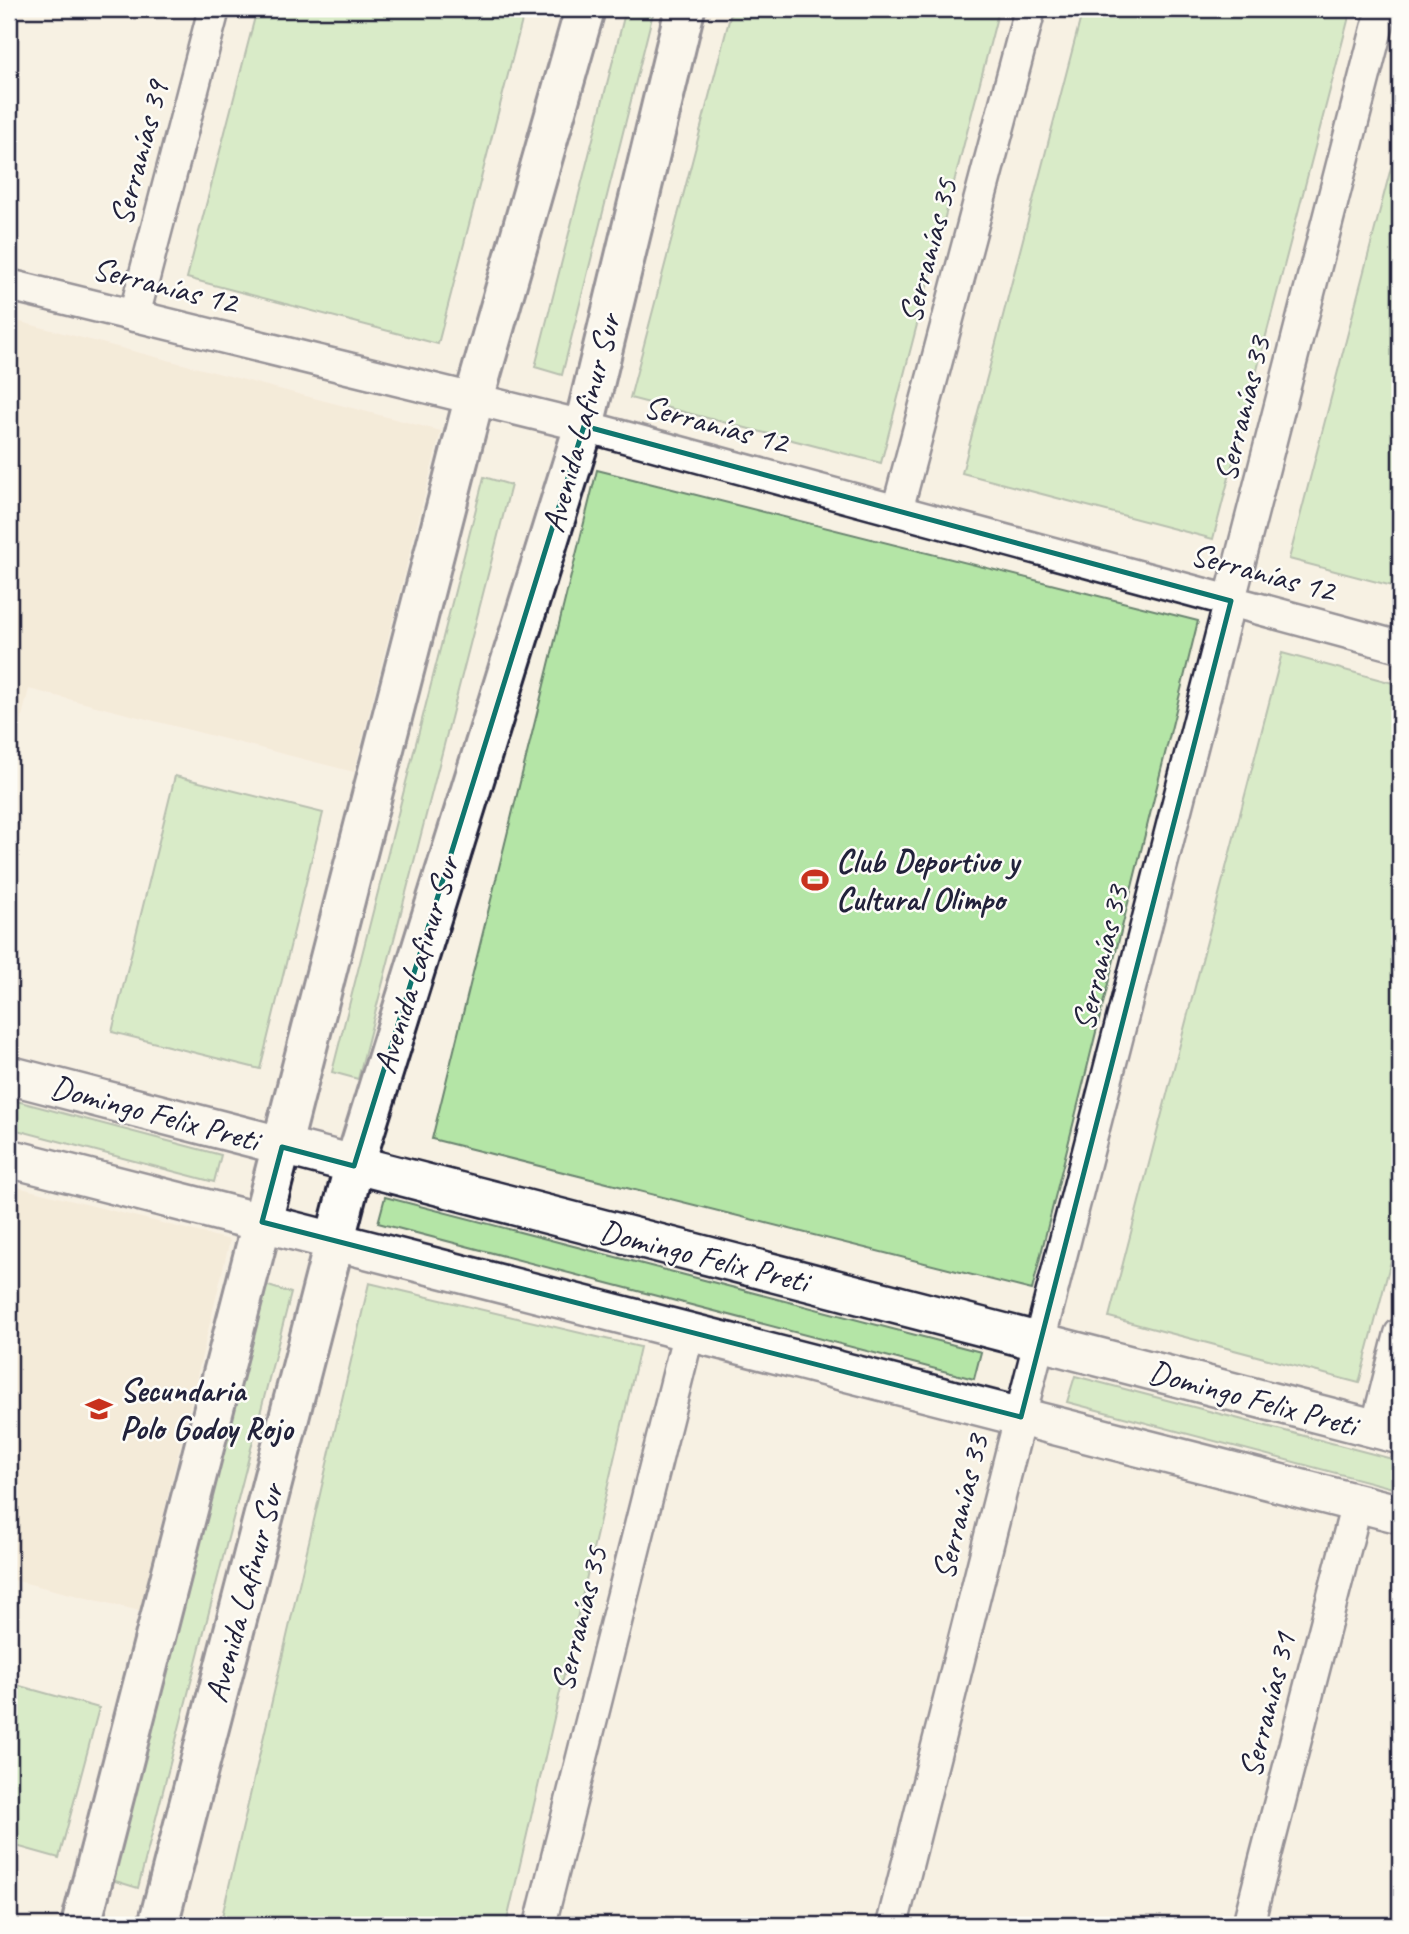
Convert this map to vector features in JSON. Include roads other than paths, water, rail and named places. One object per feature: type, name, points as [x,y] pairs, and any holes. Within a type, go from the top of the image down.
[{"type":"main road","points":[[81,1925],[474,399],[585,9]]},
{"type":"main road","name":"Avenida Lafinur Sur","points":[[158,1925],[354,1166],[584,426],[685,9]]},
{"type":"street","name":"Serranías 39","points":[[134,316],[215,9]]},
{"type":"street","name":"Serranías 35","points":[[897,511],[1030,9]]},
{"type":"street","name":"Serranías 33","points":[[892,1925],[1382,9]]},
{"type":"street","name":"Serranías 12","points":[[9,285],[584,426],[1400,646]]},
{"type":"street","name":"Domingo Felix Preti","points":[[9,1075],[1388,1432]]},
{"type":"street","points":[[9,1158],[1400,1514]]},
{"type":"street","name":"Serranías 35","points":[[540,1925],[689,1331]]},
{"type":"street","points":[[1388,1432],[1400,1334]]},
{"type":"street","name":"Serranías 31","points":[[1248,1925],[1357,1503]]},
{"type":"place","name":"Club Deportivo y Cultural Olimpo","points":[[815,880]]},
{"type":"place","name":"Secundaria Polo Godoy Rojo","points":[[99,1409]]}]
